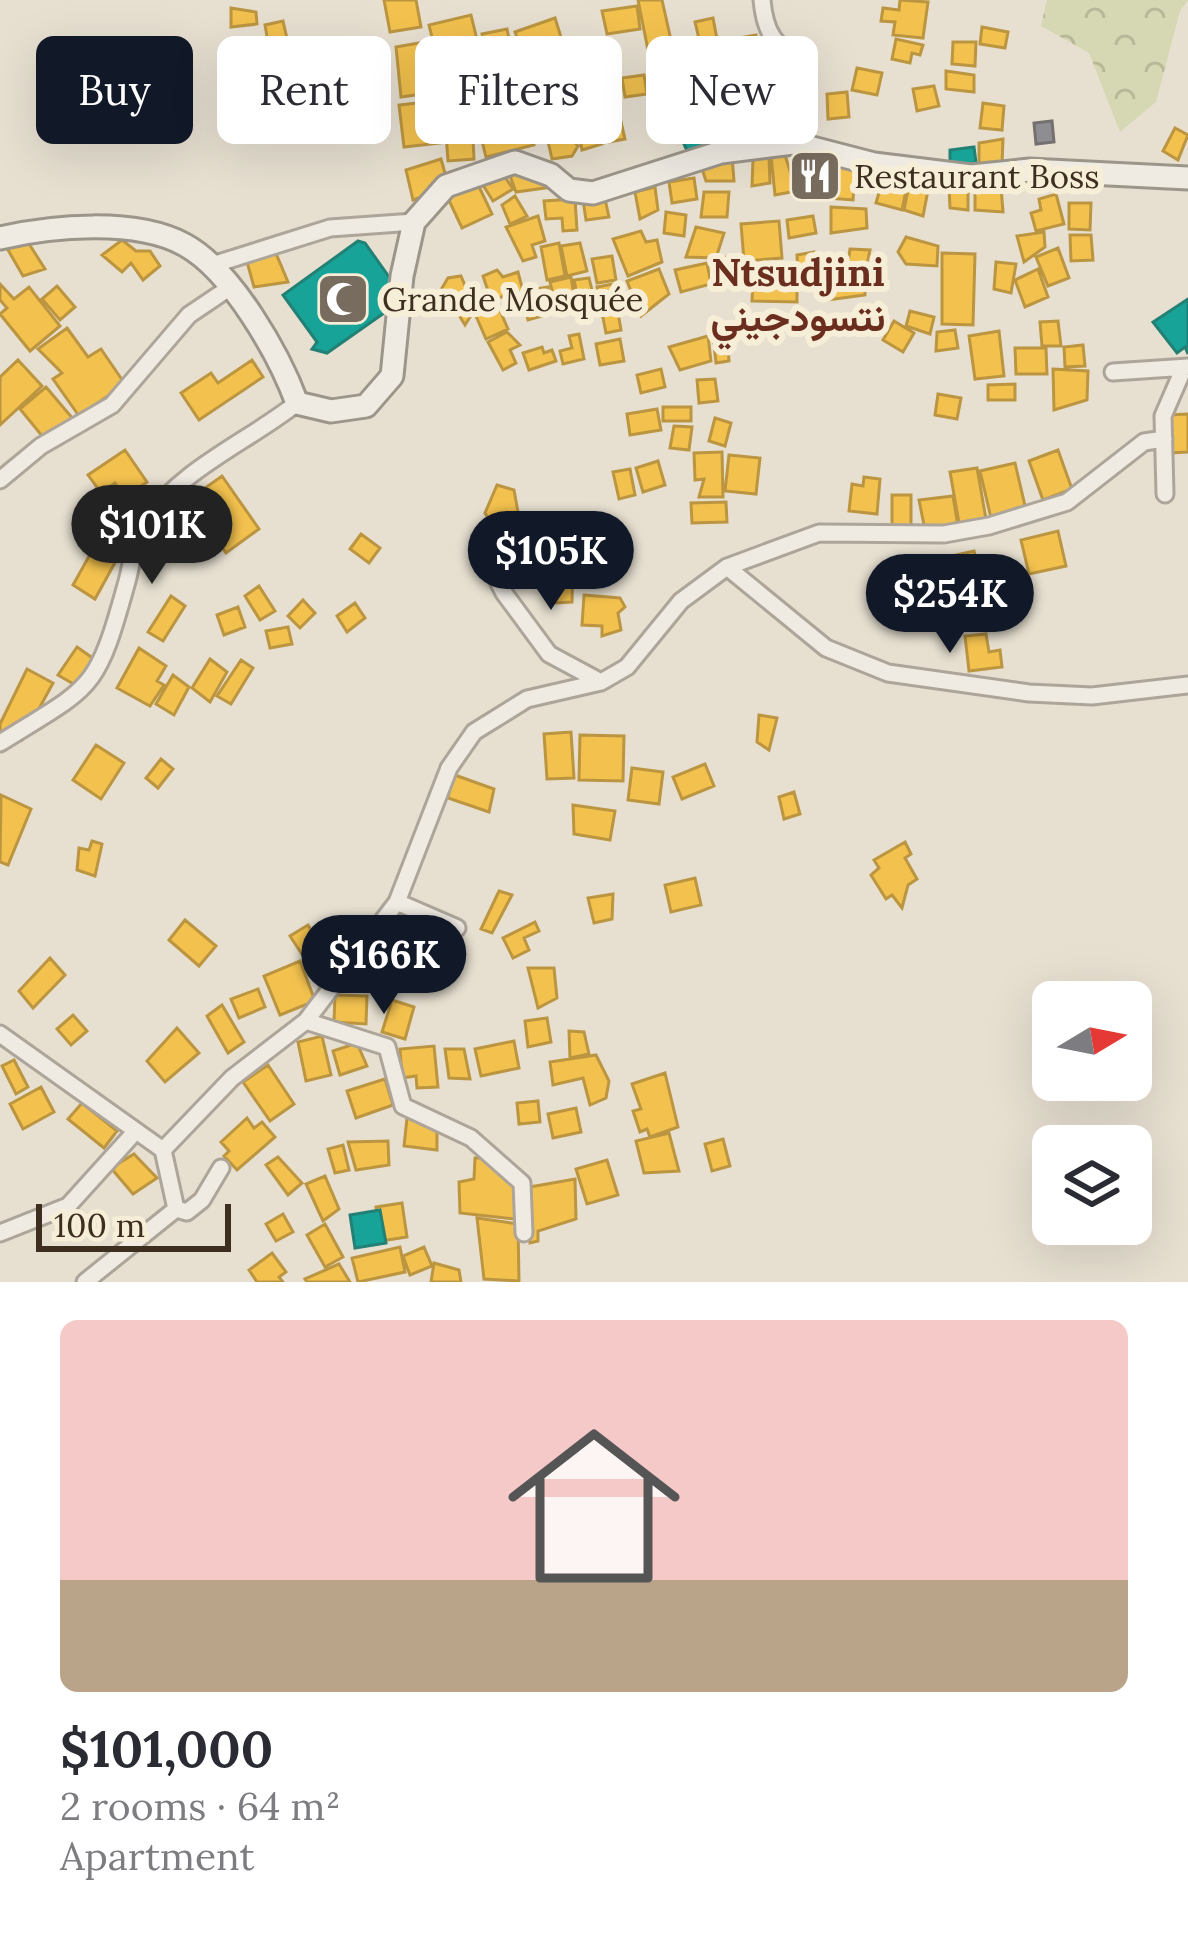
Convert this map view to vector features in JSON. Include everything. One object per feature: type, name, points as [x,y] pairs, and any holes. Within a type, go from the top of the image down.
[{"type":"street","points":[[762,0],[771,36]]},
{"type":"street","points":[[0,743],[82,693],[100,672],[140,529],[185,478],[297,403],[331,411],[367,406],[392,376],[403,315],[402,277],[415,222],[446,186],[515,162],[551,175],[569,190],[593,193],[721,152],[804,144],[874,164],[971,176],[1030,170],[1188,178]]},
{"type":"street","points":[[209,266],[330,228],[415,222]]},
{"type":"street","points":[[0,238],[94,229],[156,235],[182,243],[229,288],[282,361],[297,403]]},
{"type":"street","points":[[0,480],[41,446],[112,406],[189,315],[229,288]]},
{"type":"street","points":[[1113,372],[1186,369],[1163,416],[1165,494]]},
{"type":"street","points":[[163,1150],[232,1078],[306,1022],[397,902],[449,768],[475,732],[527,699],[602,682],[627,667],[681,601],[727,567],[819,533],[944,534],[989,526],[1067,502],[1144,442],[1164,439]]},
{"type":"street","points":[[485,556],[504,593],[549,654],[602,682]]},
{"type":"street","points":[[727,567],[826,647],[888,673],[1092,696],[1188,685]]},
{"type":"street","points":[[397,902],[457,928]]},
{"type":"street","points":[[306,1022],[387,1047],[403,1106],[471,1138],[522,1184],[524,1233]]},
{"type":"street","points":[[0,1034],[163,1150],[176,1209]]},
{"type":"street","points":[[0,1233],[68,1206],[134,1133]]},
{"type":"street","points":[[176,1209],[187,1213],[221,1168]]},
{"type":"street","points":[[85,1282],[176,1209]]},
{"type":"green space","points":[[1047,0],[1188,0],[1180,11],[1156,102],[1120,132],[1089,53],[1041,26]]},
{"type":"building: Homes","points":[[384,0],[416,0],[421,27],[390,32]]},
{"type":"building: Homes","points":[[638,0],[662,0],[670,36],[646,36],[646,40]]},
{"type":"building: Homes","points":[[900,0],[928,2],[923,38],[893,35],[895,22],[881,21],[883,8],[899,10]]},
{"type":"building: Homes","points":[[637,6],[640,29],[607,34],[602,11]]},
{"type":"building: Homes","points":[[231,8],[256,12],[257,24],[231,27]]},
{"type":"building: Homes","points":[[471,15],[476,36],[432,36],[429,25]]},
{"type":"building: Homes","points":[[555,18],[561,36],[516,36],[515,32]]},
{"type":"building: Homes","points":[[713,18],[716,36],[698,36],[695,22]]},
{"type":"building: Homes","points":[[283,21],[286,36],[267,36],[265,25]]},
{"type":"building: Homes","points":[[982,27],[1008,32],[1005,48],[980,44]]},
{"type":"building: Homes","points":[[507,29],[508,36],[482,36]]},
{"type":"building: Homes","points":[[896,39],[923,45],[920,55],[912,53],[910,63],[892,59]]},
{"type":"building: Homes","points":[[953,42],[976,42],[975,66],[952,64]]},
{"type":"building: Homes","points":[[415,44],[415,95],[401,97],[396,47]]},
{"type":"building: Homes","points":[[857,68],[882,73],[877,95],[852,90]]},
{"type":"building: Homes","points":[[946,71],[974,75],[974,92],[946,89]]},
{"type":"building: Homes","points":[[644,75],[646,94],[625,97],[622,78]]},
{"type":"building: Homes","points":[[934,86],[939,106],[917,111],[913,89]]},
{"type":"building: Homes","points":[[847,92],[849,117],[828,119],[827,94]]},
{"type":"building: Homes","points":[[415,103],[415,144],[431,144],[404,147],[399,105]]},
{"type":"building: Homes","points":[[983,103],[1004,106],[1002,130],[980,128]]},
{"type":"building: Homes","points":[[1175,128],[1188,135],[1178,160],[1163,151]]},
{"type":"building: Homes","points":[[1003,139],[1002,165],[979,166],[979,143]]},
{"type":"building: Homes","points":[[447,144],[473,144],[474,159],[448,161]]},
{"type":"building: Homes","points":[[483,144],[534,144],[534,145],[486,157]]},
{"type":"building: Homes","points":[[549,144],[578,146],[572,156],[552,159]]},
{"type":"building: Homes","points":[[785,155],[796,191],[775,195],[771,156]]},
{"type":"building: Homes","points":[[732,156],[734,181],[706,181],[701,166]]},
{"type":"building: Homes","points":[[769,157],[770,183],[752,186],[753,159]]},
{"type":"building: Homes","points":[[441,159],[447,180],[413,200],[406,170]]},
{"type":"building: Homes","points":[[827,159],[856,163],[853,200],[828,198]]},
{"type":"building: Homes","points":[[507,168],[538,171],[545,188],[516,192]]},
{"type":"building: Homes","points":[[886,168],[910,171],[902,210],[876,203]]},
{"type":"building: Homes","points":[[501,171],[513,189],[493,201],[481,182]]},
{"type":"building: Homes","points":[[911,175],[931,175],[923,216],[904,210]]},
{"type":"building: Homes","points":[[475,178],[492,214],[462,228],[445,192]]},
{"type":"building: Homes","points":[[694,178],[697,199],[672,203],[669,182]]},
{"type":"building: Homes","points":[[975,183],[1001,187],[1003,212],[975,210]]},
{"type":"building: Homes","points":[[655,187],[658,210],[640,219],[635,192]]},
{"type":"building: Homes","points":[[949,188],[968,189],[968,210],[950,208]]},
{"type":"building: Homes","points":[[704,192],[729,192],[727,217],[701,217]]},
{"type":"building: Homes","points":[[1056,194],[1064,224],[1036,231],[1031,213],[1041,210],[1039,199]]},
{"type":"building: Homes","points":[[515,196],[527,216],[510,224],[502,205]]},
{"type":"building: Homes","points":[[575,199],[577,230],[563,231],[562,218],[546,219],[544,201]]},
{"type":"building: Homes","points":[[605,199],[609,217],[586,220],[583,200]]},
{"type":"building: Homes","points":[[1069,203],[1091,203],[1090,230],[1069,229]]},
{"type":"building: Homes","points":[[831,207],[866,209],[867,228],[831,233]]},
{"type":"building: Homes","points":[[666,212],[686,215],[684,236],[664,233]]},
{"type":"building: Homes","points":[[538,216],[545,241],[532,245],[536,257],[523,261],[506,227]]},
{"type":"building: Homes","points":[[813,216],[816,233],[789,238],[787,220]]},
{"type":"building: Homes","points":[[779,221],[782,258],[744,261],[741,224]]},
{"type":"building: Homes","points":[[696,227],[724,233],[716,258],[686,257]]},
{"type":"building: Homes","points":[[641,231],[646,242],[657,240],[662,262],[628,276],[613,239]]},
{"type":"building: Homes","points":[[1044,232],[1045,247],[1024,262],[1017,236]]},
{"type":"building: Homes","points":[[1070,235],[1091,235],[1093,260],[1071,261]]},
{"type":"building: Homes","points":[[906,237],[938,246],[937,266],[906,264],[898,252]]},
{"type":"building: Homes","points":[[26,239],[45,269],[23,276],[4,243]]},
{"type":"building: Homes","points":[[122,240],[136,251],[150,251],[160,266],[143,280],[131,263],[122,272],[102,255]]},
{"type":"building: Homes","points":[[559,243],[565,276],[547,280],[541,247]]},
{"type":"building: Homes","points":[[580,243],[587,271],[567,276],[561,246]]},
{"type":"building: Homes","points":[[1058,248],[1069,278],[1048,286],[1036,257]]},
{"type":"building: Homes","points":[[850,249],[870,250],[866,270],[847,270]]},
{"type":"building: Homes","points":[[275,251],[288,282],[254,287],[247,262]]},
{"type":"building: Homes","points":[[814,252],[816,274],[798,275],[797,255]]},
{"type":"building: Homes","points":[[942,253],[975,254],[973,325],[942,324]]},
{"type":"building: Homes","points":[[612,256],[616,280],[597,283],[592,259]]},
{"type":"building: Homes","points":[[727,257],[737,282],[718,286],[713,260]]},
{"type":"building: Homes","points":[[996,262],[1016,264],[1011,293],[994,289]]},
{"type":"building: Homes","points":[[707,263],[711,284],[681,292],[675,270]]},
{"type":"building: Homes","points":[[659,269],[669,294],[641,316],[627,281]]},
{"type":"building: Homes","points":[[1038,269],[1048,297],[1025,307],[1015,280]]},
{"type":"building: Homes","points":[[497,270],[503,277],[518,272],[523,291],[491,300],[483,276]]},
{"type":"building: Homes","points":[[822,270],[865,273],[865,295],[827,300]]},
{"type":"building: Homes","points":[[461,276],[475,309],[465,325],[442,288],[448,278]]},
{"type":"building: Homes","points":[[571,277],[576,306],[557,310],[550,282]]},
{"type":"building: Homes","points":[[589,278],[595,302],[580,307],[574,280]]},
{"type":"building: Homes","points":[[753,279],[797,280],[797,302],[752,301]]},
{"type":"building: Homes","points":[[0,284],[14,299],[29,287],[60,326],[30,351],[0,314],[7,308],[0,300]]},
{"type":"building: Homes","points":[[613,284],[621,330],[606,333],[597,287]]},
{"type":"building: Homes","points":[[57,286],[75,307],[60,320],[42,299]]},
{"type":"building: Homes","points":[[548,287],[553,313],[528,320],[526,311],[533,309],[530,290]]},
{"type":"building: Homes","points":[[498,306],[508,329],[486,339],[476,316]]},
{"type":"building: Homes","points":[[910,311],[934,317],[930,334],[906,326]]},
{"type":"building: Homes","points":[[894,321],[914,333],[903,352],[883,340]]},
{"type":"building: Homes","points":[[1058,321],[1061,346],[1042,346],[1040,322]]},
{"type":"building: Homes","points":[[67,328],[88,357],[101,349],[125,384],[79,416],[53,379],[62,373],[38,349]]},
{"type":"building: Homes","points":[[955,330],[958,348],[936,351],[937,332]]},
{"type":"building: Homes","points":[[999,331],[1004,376],[975,379],[969,336]]},
{"type":"building: Homes","points":[[507,332],[520,345],[510,350],[516,363],[503,370],[488,342]]},
{"type":"building: Homes","points":[[727,333],[729,361],[716,363],[713,335]]},
{"type":"building: Homes","points":[[579,334],[584,359],[563,364],[560,351],[572,348],[569,336]]},
{"type":"building: Homes","points":[[708,336],[711,361],[680,370],[669,347]]},
{"type":"building: Homes","points":[[620,339],[624,361],[600,365],[596,344]]},
{"type":"building: Homes","points":[[1083,345],[1085,366],[1065,367],[1064,347]]},
{"type":"building: Homes","points":[[542,347],[544,353],[552,350],[556,361],[529,370],[523,353]]},
{"type":"building: Homes","points":[[1015,348],[1046,348],[1047,374],[1016,374]]},
{"type":"building: Homes","points":[[18,360],[42,386],[0,425],[0,377]]},
{"type":"building: Homes","points":[[252,360],[263,377],[199,420],[181,393],[211,373],[218,383]]},
{"type":"building: Homes","points":[[661,369],[665,387],[641,393],[637,375]]},
{"type":"building: Homes","points":[[1053,369],[1088,371],[1087,400],[1054,410]]},
{"type":"building: Homes","points":[[715,379],[718,401],[699,403],[697,380]]},
{"type":"building: Homes","points":[[1015,384],[1015,400],[988,400],[988,385]]},
{"type":"building: Homes","points":[[46,387],[74,420],[47,442],[20,409]]},
{"type":"building: Homes","points":[[938,394],[961,398],[957,419],[935,415]]},
{"type":"building: Homes","points":[[663,407],[691,407],[691,421],[663,421]]},
{"type":"building: Homes","points":[[657,409],[661,430],[630,435],[627,414]]},
{"type":"building: Homes","points":[[1188,414],[1188,452],[1170,453],[1168,415]]},
{"type":"building: Homes","points":[[715,418],[731,423],[725,446],[709,441]]},
{"type":"building: Homes","points":[[674,426],[692,427],[689,450],[670,448]]},
{"type":"building: Homes","points":[[125,450],[147,482],[125,497],[115,483],[101,493],[88,475]]},
{"type":"building: Homes","points":[[1058,450],[1072,489],[1043,500],[1029,461]]},
{"type":"building: Homes","points":[[722,452],[723,497],[699,497],[704,479],[695,480],[694,453]]},
{"type":"building: Homes","points":[[729,455],[760,458],[756,494],[725,491]]},
{"type":"building: Homes","points":[[658,461],[665,485],[643,492],[636,468]]},
{"type":"building: Homes","points":[[1015,463],[1026,510],[991,518],[980,471]]},
{"type":"building: Homes","points":[[977,468],[986,519],[959,523],[950,472]]},
{"type":"building: Homes","points":[[630,469],[635,495],[619,499],[613,472]]},
{"type":"building: Homes","points":[[222,476],[259,529],[226,553],[188,500]]},
{"type":"building: Homes","points":[[864,477],[880,479],[877,514],[849,511],[852,484],[863,486]]},
{"type":"building: Homes","points":[[497,485],[514,490],[520,523],[503,541],[485,513]]},
{"type":"building: Homes","points":[[892,495],[911,495],[911,526],[892,526]]},
{"type":"building: Homes","points":[[953,496],[958,526],[925,530],[919,500]]},
{"type":"building: Homes","points":[[726,502],[727,522],[692,523],[691,503]]},
{"type":"building: Homes","points":[[1058,531],[1066,566],[1029,574],[1021,540]]},
{"type":"building: Homes","points":[[361,534],[380,548],[369,563],[350,549]]},
{"type":"building: Homes","points":[[98,540],[118,557],[95,599],[73,585]]},
{"type":"building: Homes","points":[[515,547],[565,551],[564,560],[573,560],[572,602],[555,603],[554,578],[515,580]]},
{"type":"building: Homes","points":[[974,551],[980,574],[947,574],[943,558]]},
{"type":"building: Homes","points":[[259,586],[275,611],[260,620],[245,596]]},
{"type":"building: Homes","points":[[584,595],[620,598],[625,607],[618,613],[621,630],[602,636],[602,626],[582,625]]},
{"type":"building: Homes","points":[[171,596],[185,606],[163,641],[148,632]]},
{"type":"building: Homes","points":[[303,600],[315,613],[300,628],[288,616]]},
{"type":"building: Homes","points":[[355,603],[365,618],[347,632],[337,616]]},
{"type":"building: Homes","points":[[238,607],[245,627],[224,635],[217,615]]},
{"type":"building: Homes","points":[[288,627],[292,644],[270,648],[266,631]]},
{"type":"building: Homes","points":[[986,634],[989,652],[1000,650],[1002,667],[969,671],[965,636]]},
{"type":"building: Homes","points":[[77,647],[94,659],[77,686],[58,675]]},
{"type":"building: Homes","points":[[139,648],[166,666],[157,681],[164,685],[150,706],[117,688]]},
{"type":"building: Homes","points":[[210,659],[227,672],[210,702],[192,688]]},
{"type":"building: Homes","points":[[241,660],[253,668],[231,704],[217,696]]},
{"type":"building: Homes","points":[[27,669],[53,683],[22,740],[0,731],[0,724]]},
{"type":"building: Homes","points":[[173,675],[189,687],[174,715],[156,704]]},
{"type":"building: Homes","points":[[759,715],[777,718],[769,750],[757,742]]},
{"type":"building: Homes","points":[[571,732],[574,778],[547,779],[544,734]]},
{"type":"building: Homes","points":[[580,735],[624,736],[623,781],[579,780]]},
{"type":"building: Homes","points":[[96,745],[124,763],[101,799],[73,780]]},
{"type":"building: Homes","points":[[161,759],[173,769],[158,788],[146,778]]},
{"type":"building: Homes","points":[[705,764],[714,786],[682,799],[673,777]]},
{"type":"building: Homes","points":[[632,768],[663,772],[659,804],[628,800]]},
{"type":"building: Homes","points":[[452,774],[494,789],[489,812],[448,798]]},
{"type":"building: Homes","points":[[794,792],[800,814],[784,819],[779,797]]},
{"type":"building: Homes","points":[[1,795],[31,809],[8,865],[0,862]]},
{"type":"building: Homes","points":[[573,805],[615,811],[610,840],[574,834]]},
{"type":"building: Homes","points":[[92,841],[102,844],[95,876],[77,870],[79,848],[89,850]]},
{"type":"building: Homes","points":[[905,842],[911,854],[905,858],[917,879],[908,885],[902,908],[892,895],[886,899],[871,875],[879,868],[874,860]]},
{"type":"building: Homes","points":[[695,878],[701,905],[671,912],[665,885]]},
{"type":"building: Homes","points":[[499,891],[512,895],[492,933],[481,929]]},
{"type":"building: Homes","points":[[613,894],[612,919],[594,923],[588,898]]},
{"type":"building: Homes","points":[[396,908],[423,921],[402,966],[374,953]]},
{"type":"building: Homes","points":[[185,920],[216,946],[199,966],[169,940]]},
{"type":"building: Homes","points":[[535,922],[539,931],[524,938],[529,950],[513,958],[503,938]]},
{"type":"building: Homes","points":[[308,925],[324,951],[307,962],[290,936]]},
{"type":"building: Homes","points":[[337,925],[346,945],[328,953],[319,933]]},
{"type":"building: Homes","points":[[50,958],[65,975],[33,1008],[19,991]]},
{"type":"building: Homes","points":[[300,961],[315,1001],[280,1015],[264,976]]},
{"type":"building: Homes","points":[[528,968],[554,968],[557,998],[538,1008]]},
{"type":"building: Homes","points":[[258,989],[265,1007],[239,1018],[231,999]]},
{"type":"building: Homes","points":[[335,995],[367,996],[366,1024],[334,1022]]},
{"type":"building: Homes","points":[[392,1000],[414,1007],[405,1039],[382,1032]]},
{"type":"building: Homes","points":[[222,1005],[244,1042],[228,1053],[207,1016]]},
{"type":"building: Homes","points":[[73,1015],[87,1031],[71,1045],[57,1029]]},
{"type":"building: Homes","points":[[547,1018],[551,1042],[528,1047],[525,1021]]},
{"type":"building: Homes","points":[[177,1028],[199,1053],[165,1082],[147,1061]]},
{"type":"building: Homes","points":[[569,1031],[584,1032],[589,1054],[570,1058]]},
{"type":"building: Homes","points":[[322,1036],[331,1075],[306,1081],[298,1042]]},
{"type":"building: Homes","points":[[514,1041],[519,1068],[481,1076],[475,1049]]},
{"type":"building: Homes","points":[[357,1043],[367,1066],[340,1075],[333,1051]]},
{"type":"building: Homes","points":[[434,1046],[438,1087],[417,1088],[416,1076],[402,1078],[400,1049]]},
{"type":"building: Homes","points":[[445,1049],[464,1049],[470,1079],[449,1078]]},
{"type":"building: Homes","points":[[596,1055],[609,1081],[606,1098],[590,1105],[583,1078],[553,1085],[550,1062]]},
{"type":"building: Homes","points":[[14,1060],[28,1087],[16,1094],[2,1066]]},
{"type":"building: Homes","points":[[268,1065],[294,1104],[270,1121],[243,1082]]},
{"type":"building: Homes","points":[[665,1073],[678,1127],[650,1137],[647,1129],[640,1132],[633,1111],[641,1109],[632,1084]]},
{"type":"building: Homes","points":[[385,1079],[393,1105],[356,1118],[347,1091]]},
{"type":"building: Homes","points":[[41,1087],[54,1112],[23,1129],[10,1104]]},
{"type":"building: Homes","points":[[538,1101],[540,1122],[519,1124],[517,1103]]},
{"type":"building: Homes","points":[[82,1103],[117,1131],[104,1148],[68,1119]]},
{"type":"building: Homes","points":[[576,1108],[581,1132],[553,1138],[548,1114]]},
{"type":"building: Homes","points":[[247,1118],[254,1128],[262,1122],[275,1137],[237,1170],[224,1156],[229,1151],[221,1142]]},
{"type":"building: Homes","points":[[407,1118],[437,1126],[437,1150],[404,1146]]},
{"type":"building: Homes","points":[[669,1133],[679,1171],[644,1173],[636,1141]]},
{"type":"building: Homes","points":[[723,1139],[730,1166],[712,1171],[705,1144]]},
{"type":"building: Homes","points":[[388,1141],[389,1165],[356,1170],[348,1142]]},
{"type":"building: Homes","points":[[343,1145],[349,1170],[335,1173],[328,1149]]},
{"type":"building: Homes","points":[[134,1154],[157,1178],[133,1194],[111,1168]]},
{"type":"building: Homes","points":[[278,1157],[302,1183],[288,1195],[266,1165]]},
{"type":"building: Homes","points":[[475,1158],[482,1158],[515,1185],[515,1219],[460,1213],[459,1182],[474,1179]]},
{"type":"building: Homes","points":[[607,1160],[618,1195],[587,1204],[576,1169]]},
{"type":"building: Homes","points":[[325,1176],[339,1209],[323,1221],[306,1184]]},
{"type":"building: Homes","points":[[575,1179],[576,1219],[538,1231],[538,1241],[530,1243],[524,1188]]},
{"type":"building: Homes","points":[[402,1203],[407,1237],[381,1241],[376,1207]]},
{"type":"building: Homes","points":[[283,1214],[293,1232],[276,1241],[266,1224]]},
{"type":"building: Homes","points":[[477,1218],[518,1224],[519,1281],[484,1279]]},
{"type":"building: Homes","points":[[325,1224],[343,1257],[325,1267],[307,1235]]},
{"type":"building: Homes","points":[[400,1247],[405,1272],[358,1282],[352,1258]]},
{"type":"building: Homes","points":[[424,1247],[432,1266],[410,1275],[403,1256]]},
{"type":"building: Homes","points":[[272,1253],[286,1272],[279,1277],[283,1282],[257,1282],[249,1270]]},
{"type":"building: Homes","points":[[434,1263],[459,1270],[461,1282],[431,1282]]},
{"type":"building: Homes","points":[[339,1264],[350,1282],[305,1279]]},
{"type":"building: Public","points":[[684,144],[708,144],[710,148],[689,155]]},
{"type":"building: Public","points":[[974,147],[976,163],[950,166],[950,150]]},
{"type":"building: Public","points":[[358,241],[365,243],[399,291],[394,306],[327,353],[312,349],[317,342],[283,295]]},
{"type":"building: Public","points":[[1188,299],[1188,354],[1185,347],[1177,353],[1153,322]]},
{"type":"building: Public","points":[[380,1210],[386,1243],[355,1248],[350,1215]]},
{"type":"building: Industry","points":[[1052,121],[1054,142],[1036,144],[1034,123]]},
{"type":"place","name":"Restaurant Boss","points":[[815,176]]},
{"type":"place","name":"Grande Mosquée","points":[[343,299]]},
{"type":"district","name":"Ntsudjini نتسودجيني","points":[[798,294]]}]
